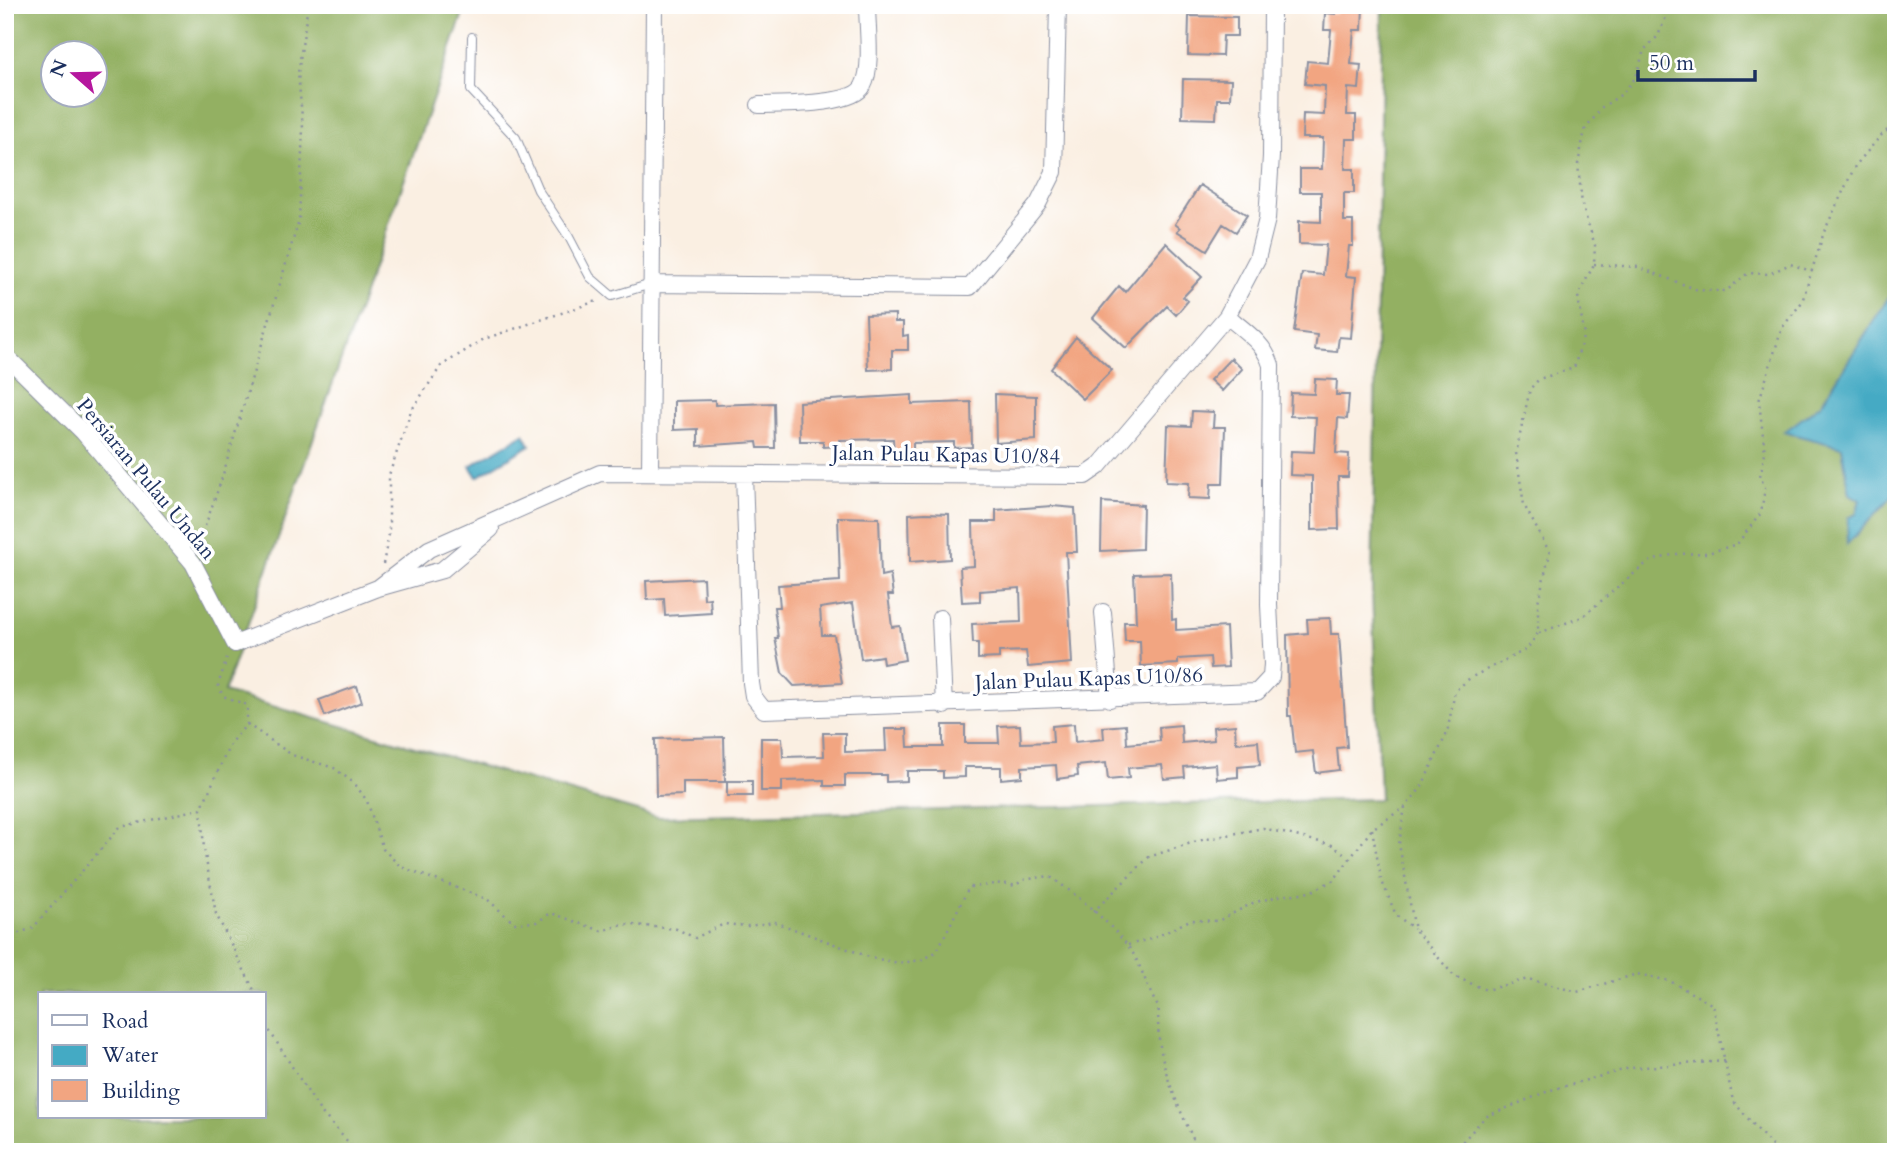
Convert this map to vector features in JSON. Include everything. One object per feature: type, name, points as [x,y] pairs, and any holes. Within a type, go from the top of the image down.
[{"type":"street","points":[[650,473],[654,5]]},
{"type":"street","points":[[759,106],[834,101],[853,96],[863,88],[867,74],[867,5]]},
{"type":"street","points":[[652,284],[970,287],[979,280],[1038,204],[1054,172],[1058,5]]},
{"type":"street","name":"Jalan Pulau Kapas U10/84","points":[[503,518],[574,482],[600,473],[1085,476],[1098,467],[1227,316],[1257,259],[1267,219],[1272,5]]},
{"type":"street","name":"Jalan Pulau Kapas U10/86","points":[[744,474],[751,683],[757,704],[764,710],[775,712],[1248,694],[1265,686],[1270,677],[1271,365],[1259,342],[1227,316]]},
{"type":"street","name":"Persiaran Pulau Undan","points":[[5,355],[83,432],[192,563],[235,644]]},
{"type":"street","points":[[235,644],[378,588],[442,570],[503,518]]},
{"type":"street","points":[[378,588],[429,549],[503,518]]},
{"type":"street","points":[[1103,612],[1110,699]]},
{"type":"street","points":[[940,618],[944,705]]},
{"type":"lane","points":[[472,37],[471,90],[516,138],[538,190],[569,237],[590,277],[612,296],[652,284]]},
{"type":"path","points":[[192,563],[222,481],[299,220],[303,128],[298,73],[308,5]]},
{"type":"path","points":[[1128,945],[1154,938],[1190,920],[1218,920],[1265,900],[1310,892],[1334,880],[1349,856],[1372,829],[1405,807],[1421,788],[1447,733],[1455,691],[1469,678],[1527,649],[1538,633],[1538,602],[1550,554],[1524,505],[1516,453],[1530,389],[1539,379],[1574,368],[1584,334],[1578,296],[1594,264],[1595,246],[1582,205],[1578,164],[1585,130],[1602,107],[1622,94],[1636,77],[1644,50],[1658,36],[1668,12],[1667,5]]},
{"type":"path","points":[[1538,633],[1582,617],[1648,562],[1675,554],[1707,553],[1737,544],[1761,513],[1765,488],[1760,476],[1765,453],[1759,401],[1782,328],[1802,302],[1814,272],[1824,232],[1855,166],[1884,132],[1896,127]]},
{"type":"path","points":[[1594,264],[1639,267],[1698,290],[1726,291],[1748,273],[1769,274],[1790,264],[1814,272]]},
{"type":"path","points":[[378,588],[389,534],[389,475],[411,411],[441,366],[484,339],[612,296]]},
{"type":"path","points":[[235,644],[224,663],[218,685],[223,696],[247,705],[247,723],[231,742],[201,808],[204,849],[216,914],[255,992]]},
{"type":"path","points":[[247,723],[292,755],[334,768],[355,783],[367,800],[383,849],[401,867],[487,900],[514,923],[537,922],[551,913],[602,931],[623,923],[677,929],[695,938],[724,924],[748,926],[775,922],[872,958],[899,963],[923,960],[937,951],[969,887],[985,887],[999,881],[1015,886],[1023,880],[1049,876],[1071,890],[1128,945],[1159,1008],[1156,1031],[1160,1055],[1199,1152]]},
{"type":"path","points":[[1405,807],[1399,844],[1415,930]]},
{"type":"path","points":[[5,938],[33,928],[120,827],[201,808]]},
{"type":"path","points":[[1093,912],[1149,857],[1197,841],[1263,828],[1332,845],[1349,856]]},
{"type":"path","points":[[1372,829],[1381,879],[1396,915],[1415,930],[1454,976],[1486,990],[1528,979],[1577,992],[1637,974],[1670,981],[1713,1005],[1733,1101],[1777,1152]]},
{"type":"path","points":[[266,1021],[320,1111],[357,1152]]},
{"type":"path","points":[[1453,1152],[1485,1117],[1552,1090],[1630,1068],[1726,1061]]},
{"type":"green space","points":[[5,5],[466,5],[224,692],[658,817],[1380,799],[1372,591],[1382,5],[1896,5],[1896,286],[1821,404],[1785,432],[1842,447],[1850,494],[1860,500],[1848,543],[1896,492],[1896,1152],[5,1152]]},
{"type":"water","points":[[1896,286],[1896,492],[1847,544],[1848,518],[1856,514],[1860,500],[1850,494],[1842,447],[1784,432],[1821,404]]},
{"type":"water","points":[[524,434],[530,445],[477,477],[470,466]]},
{"type":"building","points":[[1336,5],[1363,5],[1362,30],[1354,30],[1351,64],[1361,65],[1359,89],[1348,88],[1347,115],[1356,115],[1356,139],[1346,139],[1345,169],[1354,169],[1354,193],[1344,193],[1344,221],[1353,221],[1353,246],[1349,246],[1346,276],[1356,277],[1351,338],[1339,337],[1337,352],[1315,350],[1317,335],[1294,332],[1302,273],[1323,275],[1326,245],[1299,244],[1299,221],[1321,222],[1321,192],[1300,192],[1300,169],[1322,169],[1323,138],[1302,138],[1303,114],[1324,115],[1325,86],[1305,84],[1307,61],[1328,63],[1331,30],[1324,30],[1325,13],[1336,14]]},
{"type":"building","points":[[1189,16],[1237,17],[1237,36],[1223,36],[1222,56],[1188,55]]},
{"type":"building","points":[[1183,79],[1231,80],[1230,99],[1217,99],[1216,119],[1182,118]]},
{"type":"building","points":[[1200,185],[1247,215],[1236,232],[1223,224],[1207,250],[1177,231],[1180,228],[1175,224]]},
{"type":"building","points":[[1166,243],[1202,277],[1183,297],[1188,301],[1176,315],[1167,306],[1126,348],[1093,318],[1119,286],[1125,292]]},
{"type":"building","points":[[895,314],[895,322],[903,322],[903,336],[908,335],[908,350],[892,350],[892,369],[868,370],[866,315]]},
{"type":"building","points":[[1076,337],[1112,370],[1083,399],[1051,369]]},
{"type":"building","points":[[1231,358],[1242,369],[1222,391],[1210,380]]},
{"type":"building","points":[[1315,379],[1337,380],[1336,395],[1349,395],[1347,419],[1338,418],[1336,453],[1349,454],[1348,477],[1338,477],[1339,529],[1312,530],[1312,476],[1290,475],[1291,451],[1314,452],[1316,417],[1290,416],[1291,393],[1314,394]]},
{"type":"building","points":[[995,394],[1036,396],[1036,440],[996,443]]},
{"type":"building","points":[[912,395],[912,404],[971,402],[972,447],[954,448],[954,442],[913,443],[913,453],[894,453],[893,439],[840,440],[840,446],[823,447],[823,441],[800,441],[799,402]]},
{"type":"building","points":[[715,400],[715,405],[774,403],[775,448],[758,448],[757,442],[698,446],[698,429],[674,430],[674,401]]},
{"type":"building","points":[[1192,411],[1214,412],[1213,427],[1225,427],[1223,484],[1211,484],[1210,499],[1188,498],[1189,483],[1166,482],[1168,425],[1191,426]]},
{"type":"building","points":[[1102,502],[1143,505],[1142,549],[1101,551]]},
{"type":"building","points":[[1052,506],[1075,508],[1077,552],[1066,552],[1072,663],[1028,667],[1026,651],[999,652],[999,658],[978,659],[978,643],[973,643],[972,624],[1021,622],[1020,588],[980,591],[980,601],[962,602],[960,567],[974,566],[973,522],[996,522],[996,510]]},
{"type":"building","points":[[909,514],[949,514],[950,559],[910,562]]},
{"type":"building","points":[[838,517],[879,518],[881,576],[890,574],[893,595],[888,595],[892,627],[900,626],[905,660],[883,664],[882,656],[861,659],[853,603],[820,608],[822,635],[834,635],[842,683],[794,686],[782,673],[775,638],[778,638],[774,607],[780,607],[778,585],[840,581]]},
{"type":"building","points":[[1171,573],[1172,620],[1176,619],[1176,630],[1226,627],[1228,667],[1211,668],[1210,657],[1178,659],[1178,664],[1141,666],[1140,641],[1125,641],[1124,622],[1136,622],[1134,574]]},
{"type":"building","points":[[703,578],[704,599],[710,598],[711,613],[665,616],[664,599],[647,600],[646,581]]},
{"type":"building","points":[[1330,618],[1331,634],[1339,634],[1347,747],[1337,748],[1339,770],[1316,773],[1313,751],[1295,753],[1291,716],[1288,716],[1287,635],[1308,633],[1307,619]]},
{"type":"building","points":[[357,686],[362,702],[325,716],[319,700]]},
{"type":"building","points":[[1074,724],[1075,742],[1104,739],[1103,727],[1126,725],[1127,744],[1160,741],[1159,727],[1181,725],[1182,743],[1214,740],[1213,727],[1235,725],[1236,743],[1258,741],[1260,765],[1238,767],[1238,777],[1217,779],[1216,764],[1184,767],[1185,777],[1164,779],[1162,765],[1128,768],[1129,778],[1108,780],[1106,763],[1077,766],[1078,776],[1057,779],[1056,765],[1022,767],[1022,777],[1001,779],[1001,767],[965,767],[965,777],[943,778],[943,771],[907,771],[907,781],[886,782],[886,775],[845,775],[845,786],[824,786],[824,780],[782,781],[782,791],[761,791],[761,738],[782,738],[783,757],[824,756],[823,733],[845,733],[845,752],[886,751],[885,729],[907,729],[908,747],[943,747],[943,725],[965,725],[965,743],[999,743],[998,726],[1020,725],[1021,743],[1053,742],[1052,726]]},
{"type":"building","points":[[724,737],[725,782],[683,782],[683,795],[656,796],[655,739]]},
{"type":"building","points":[[727,781],[752,781],[752,796],[727,796]]}]
